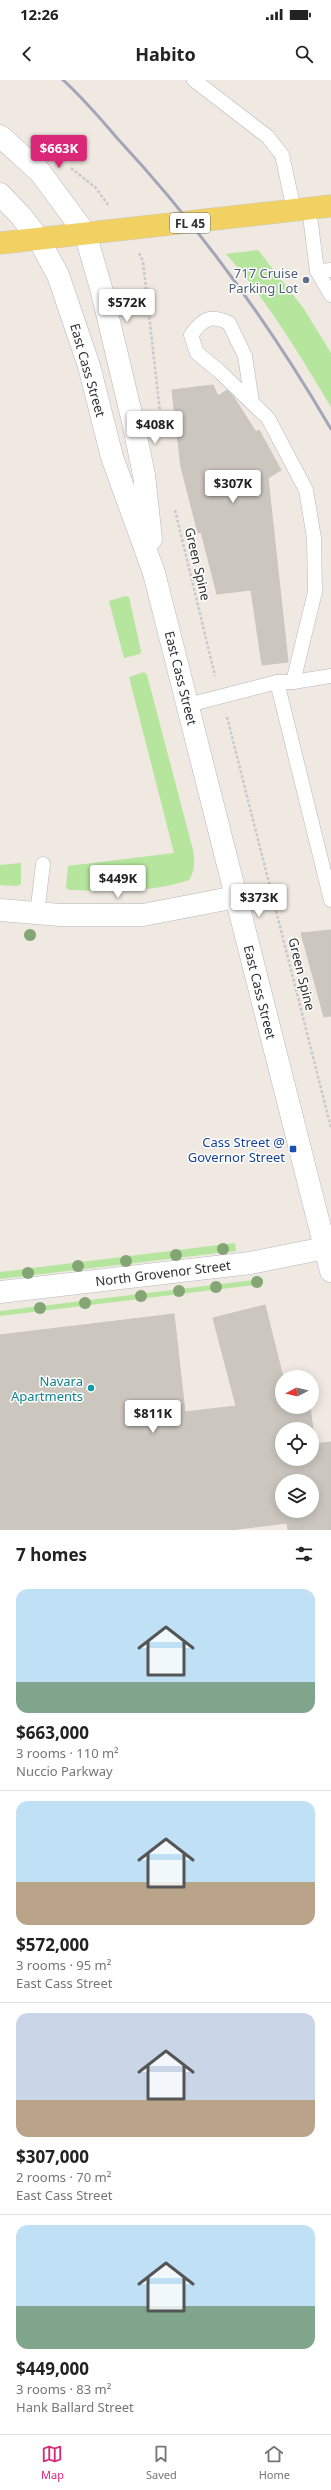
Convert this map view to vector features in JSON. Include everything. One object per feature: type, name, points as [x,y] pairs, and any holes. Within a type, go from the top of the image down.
[{"type":"main road","name":"East Cass Street","points":[[0,136],[40,172],[84,233],[101,288],[134,422],[144,475],[154,573]]},
{"type":"main road","name":"East Cass Street","points":[[0,194],[21,216],[38,238],[58,275],[75,321],[112,457],[154,573],[331,1271]]},
{"type":"main road","name":"FL 45","points":[[0,243],[331,206]]},
{"type":"main road","points":[[0,910],[37,914],[101,917],[143,915],[236,897]]},
{"type":"main road","name":"North Grovenor Street","points":[[0,1292],[250,1263],[325,1248]]},
{"type":"lane","points":[[194,80],[268,137],[282,155],[302,209],[316,271],[331,295]]},
{"type":"lane","points":[[316,271],[331,270]]},
{"type":"lane","points":[[252,402],[245,356],[229,323],[217,317],[201,322],[191,335],[197,353],[268,418],[306,490],[314,538],[315,592],[294,682]]},
{"type":"lane","points":[[188,705],[278,682],[294,682],[331,676]]},
{"type":"lane","points":[[278,682],[331,900]]},
{"type":"lane","points":[[37,914],[43,864]]},
{"type":"path","points":[[143,261],[162,431]]},
{"type":"path","name":"Green Spine","points":[[175,508],[210,656]]},
{"type":"path","name":"Green Spine","points":[[231,732],[331,1128]]},
{"type":"green space","points":[[258,250],[304,309],[331,353],[331,407],[295,347],[269,309],[226,254]]},
{"type":"green space","points":[[126,596],[129,597],[141,651],[140,654],[124,658],[109,601]]},
{"type":"green space","points":[[144,672],[147,675],[193,850],[194,862],[192,873],[189,880],[160,887],[99,891],[69,890],[66,887],[68,866],[174,853],[129,677]]},
{"type":"green space","points":[[21,863],[21,884],[17,886],[0,885],[0,865]]},
{"type":"green space","points":[[235,1243],[236,1251],[0,1279],[0,1272]]},
{"type":"green space","points":[[263,1279],[263,1284],[0,1316],[0,1311]]},
{"type":"building","points":[[213,385],[218,396],[227,390],[233,396],[256,432],[259,430],[281,470],[268,478],[288,662],[262,665],[251,590],[217,594],[201,532],[198,533],[181,467],[172,390]]},
{"type":"building","points":[[331,930],[331,1016],[324,1017],[301,933]]},
{"type":"building","points":[[265,1305],[281,1370],[275,1370],[275,1414],[311,1414],[312,1422],[275,1422],[275,1466],[319,1466],[319,1444],[331,1442],[331,1530],[288,1530],[287,1523],[230,1530],[0,1530],[0,1335],[174,1314],[185,1412],[236,1406],[213,1318]]},
{"type":"railway","points":[[63,80],[91,108],[205,241],[258,314],[308,390],[331,429]]},
{"type":"place","name":"717 Cruise Parking Lot","points":[[306,280]]},
{"type":"place","name":"Cass Street @ Governor Street","points":[[293,1149]]},
{"type":"place","name":"Navara Apartments","points":[[91,1388]]}]
